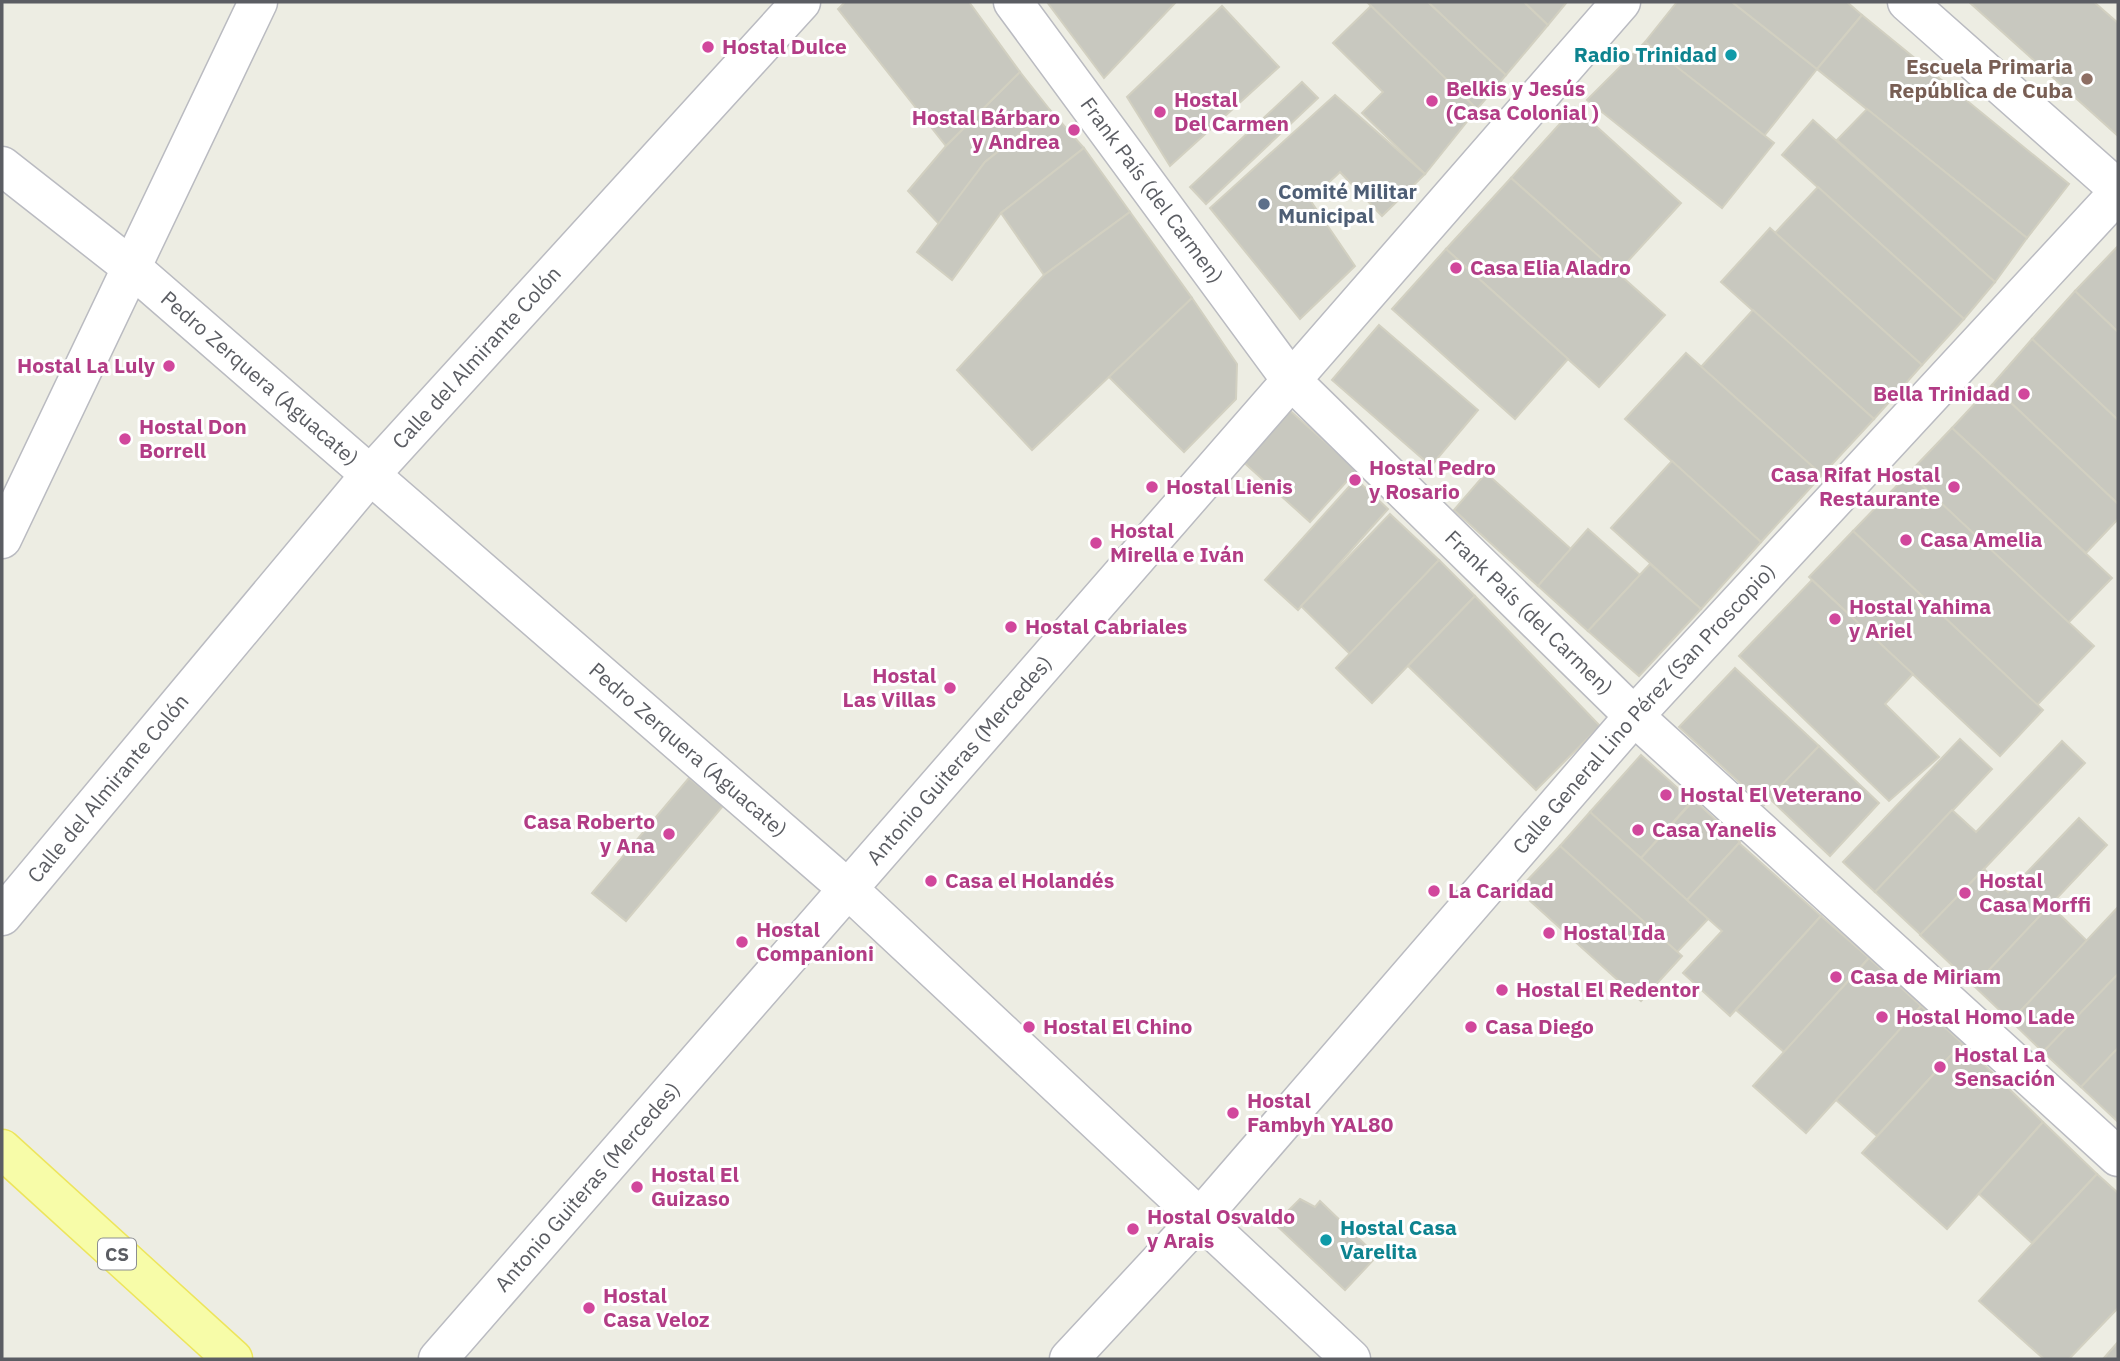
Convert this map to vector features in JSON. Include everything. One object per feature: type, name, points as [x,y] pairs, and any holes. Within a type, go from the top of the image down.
[{"type":"main road","name":"CS","points":[[2,1149],[233,1359]]},
{"type":"street","points":[[2,539],[258,2]]},
{"type":"street","name":"Calle del Almirante Colón","points":[[2,916],[370,475],[801,2]]},
{"type":"street","name":"Frank País (del Carmen)","points":[[1013,2],[1292,380],[1633,716],[2118,1157]]},
{"type":"street","name":"Antonio Guiteras (Mercedes)","points":[[439,1359],[1621,2]]},
{"type":"street","points":[[1907,2],[2118,191]]},
{"type":"street","name":"Pedro Zerquera (Aguacate)","points":[[2,166],[132,268],[848,889],[1351,1359]]},
{"type":"street","name":"Calle General Lino Pérez (San Proscopio)","points":[[1069,1359],[1200,1219],[1633,716],[2118,191]]},
{"type":"building","points":[[845,2],[969,2],[1020,72],[946,146],[838,9]]},
{"type":"building","points":[[1047,2],[1176,2],[1104,78]]},
{"type":"building","points":[[1367,2],[1428,2],[1506,75],[1477,109]]},
{"type":"building","points":[[1428,2],[1524,2],[1548,25],[1506,75]]},
{"type":"building","points":[[1524,2],[1567,2],[1548,25]]},
{"type":"building","name":"Radio Trinidad","points":[[1677,2],[1732,2],[1817,69],[1764,136],[1645,42]]},
{"type":"building","points":[[1732,2],[1847,2],[1862,15],[1817,69]]},
{"type":"building","name":"Escuela Primaria República de Cuba","points":[[1969,2],[2094,2],[2118,23],[2118,136]]},
{"type":"building","points":[[1222,6],[1279,67],[1170,166],[1127,97]]},
{"type":"building","points":[[1371,6],[1477,109],[1425,174],[1362,113],[1383,92],[1333,43]]},
{"type":"building","points":[[1862,15],[2069,184],[2027,238],[1817,69]]},
{"type":"building","points":[[1645,42],[1774,143],[1722,208],[1587,100]]},
{"type":"building","points":[[1020,72],[1050,110],[985,162],[939,224],[908,191],[946,146]]},
{"type":"building","points":[[1302,82],[1318,98],[1206,204],[1190,187]]},
{"type":"building","name":"Comité Militar Municipal","points":[[1335,95],[1425,174],[1382,216],[1340,172],[1310,200],[1355,266],[1300,319],[1210,208]]},
{"type":"building","points":[[1575,107],[1681,203],[1617,273],[1511,178]]},
{"type":"building","points":[[1867,109],[2027,238],[1995,282],[1837,140]]},
{"type":"building","points":[[1050,110],[1084,148],[1001,213],[952,280],[917,252],[985,162]]},
{"type":"building","points":[[1813,120],[1995,282],[1964,319],[1782,155]]},
{"type":"building","points":[[1084,148],[1130,212],[1044,275],[1001,213]]},
{"type":"building","points":[[1511,178],[1665,315],[1599,387],[1446,249]]},
{"type":"building","points":[[1818,187],[1964,319],[1922,365],[1775,233]]},
{"type":"building","points":[[1130,212],[1192,298],[1032,450],[957,370],[1044,275]]},
{"type":"building","points":[[1770,228],[1922,365],[1874,419],[1721,282]]},
{"type":"building","points":[[2118,246],[2118,332],[2075,291]]},
{"type":"building","points":[[1446,249],[1568,359],[1515,419],[1392,309]]},
{"type":"building","points":[[2075,291],[2118,332],[2118,420],[2032,339]]},
{"type":"building","points":[[1192,298],[1237,364],[1236,399],[1184,452],[1109,377]]},
{"type":"building","points":[[1753,310],[1874,419],[1822,475],[1701,367]]},
{"type":"building","points":[[1379,325],[1478,410],[1431,466],[1332,380]]},
{"type":"building","points":[[2032,339],[2118,420],[2118,504],[1992,385]]},
{"type":"building","points":[[1686,353],[1822,475],[1761,542],[1625,419]]},
{"type":"building","points":[[1992,385],[2118,504],[2118,519],[2086,553],[1952,428]]},
{"type":"building","points":[[1287,408],[1357,470],[1310,522],[1240,459]]},
{"type":"building","points":[[1952,428],[2112,578],[2068,623],[1909,473]]},
{"type":"building","points":[[1672,461],[1761,542],[1701,609],[1611,528]]},
{"type":"building","points":[[1486,473],[1571,549],[1538,586],[1454,510]]},
{"type":"building","points":[[1909,473],[2094,646],[2037,705],[1853,531]]},
{"type":"building","points":[[1356,479],[1388,509],[1298,610],[1265,580]]},
{"type":"building","points":[[1390,514],[1439,560],[1350,654],[1301,606]]},
{"type":"building","points":[[1588,529],[1640,575],[1588,631],[1538,586]]},
{"type":"building","points":[[1853,531],[2043,710],[2000,756],[1809,577]]},
{"type":"building","points":[[1439,560],[1475,596],[1372,703],[1336,668]]},
{"type":"building","points":[[1650,564],[1701,609],[1639,676],[1588,631]]},
{"type":"building","points":[[1812,580],[1913,674],[1885,704],[1939,757],[1889,801],[1739,656]]},
{"type":"building","points":[[1475,596],[1600,726],[1536,790],[1408,666]]},
{"type":"building","points":[[1735,668],[1819,746],[1764,805],[1679,727]]},
{"type":"building","points":[[1960,739],[1992,769],[1875,892],[1843,862]]},
{"type":"building","points":[[2062,741],[2085,763],[1921,935],[1875,892],[1952,810],[1976,832]]},
{"type":"building","points":[[1819,746],[1879,803],[1830,856],[1769,798]]},
{"type":"building","points":[[1641,755],[1692,801],[1641,858],[1590,812]]},
{"type":"building","points":[[689,778],[723,806],[626,921],[592,893]]},
{"type":"building","points":[[1694,800],[1740,842],[1687,900],[1641,858]]},
{"type":"building","points":[[1590,812],[1708,919],[1677,952],[1560,846]]},
{"type":"building","points":[[2079,818],[2107,845],[1974,986],[1920,935],[1984,869],[2008,892]]},
{"type":"building","points":[[1739,843],[1821,916],[1730,1016],[1683,973],[1722,931],[1687,900]]},
{"type":"building","points":[[1560,846],[1682,956],[1641,1001],[1518,890]]},
{"type":"building","points":[[2050,905],[2087,941],[2011,1021],[1974,986]]},
{"type":"building","points":[[2118,907],[2118,974],[2043,1052],[2011,1021]]},
{"type":"building","points":[[1821,916],[1869,958],[1784,1052],[1736,1010]]},
{"type":"building","points":[[1869,958],[1921,1006],[1806,1133],[1753,1086]]},
{"type":"building","points":[[2118,974],[2118,1048],[2081,1087],[2043,1052]]},
{"type":"building","points":[[1921,1006],[1962,1043],[1877,1136],[1836,1100]]},
{"type":"building","points":[[1962,1043],[2043,1122],[1947,1229],[1862,1153]]},
{"type":"building","points":[[2118,1048],[2118,1122],[2081,1087]]},
{"type":"building","points":[[2043,1122],[2097,1174],[2032,1243],[1979,1194]]},
{"type":"building","points":[[2097,1174],[2118,1193],[2118,1308],[2069,1359],[2044,1359],[1979,1301]]},
{"type":"building","name":"Hostal Casa Varelita","points":[[1300,1199],[1315,1207],[1320,1201],[1377,1256],[1345,1290],[1275,1224]]},
{"type":"building","points":[[2118,1342],[2118,1359],[2103,1359]]},
{"type":"place","name":"Hostal Dulce","points":[[708,47]]},
{"type":"place","name":"Radio Trinidad","points":[[1731,55]]},
{"type":"place","name":"Escuela Primaria República de Cuba","points":[[2087,79]]},
{"type":"place","name":"Belkis y Jesús (Casa Colonial )","points":[[1432,101]]},
{"type":"place","name":"Hostal Del Carmen","points":[[1160,112]]},
{"type":"place","name":"Hostal Bárbaro y Andrea","points":[[1074,130]]},
{"type":"place","name":"Comité Militar Municipal","points":[[1264,204]]},
{"type":"place","name":"Casa Elia Aladro","points":[[1456,268]]},
{"type":"place","name":"Hostal La Luly","points":[[169,366]]},
{"type":"place","name":"Bella Trinidad","points":[[2024,394]]},
{"type":"place","name":"Hostal Don Borrell","points":[[125,439]]},
{"type":"place","name":"Hostal Pedro y Rosario","points":[[1355,480]]},
{"type":"place","name":"Hostal Lienis","points":[[1152,487]]},
{"type":"place","name":"Casa Rifat Hostal Restaurante","points":[[1954,487]]},
{"type":"place","name":"Casa Amelia","points":[[1906,540]]},
{"type":"place","name":"Hostal Mirella e Iván","points":[[1096,543]]},
{"type":"place","name":"Hostal Yahima y Ariel","points":[[1835,619]]},
{"type":"place","name":"Hostal Cabriales","points":[[1011,627]]},
{"type":"place","name":"Hostal Las Villas","points":[[950,688]]},
{"type":"place","name":"Hostal El Veterano","points":[[1666,795]]},
{"type":"place","name":"Casa Yanelis","points":[[1638,830]]},
{"type":"place","name":"Casa Roberto y Ana","points":[[669,834]]},
{"type":"place","name":"Casa el Holandés","points":[[931,881]]},
{"type":"place","name":"La Caridad","points":[[1434,891]]},
{"type":"place","name":"Hostal Casa Morffi","points":[[1965,893]]},
{"type":"place","name":"Hostal Ida","points":[[1549,933]]},
{"type":"place","name":"Hostal Companioni","points":[[742,942]]},
{"type":"place","name":"Casa de Miriam","points":[[1836,977]]},
{"type":"place","name":"Hostal El Redentor","points":[[1502,990]]},
{"type":"place","name":"Hostal Homo Lade","points":[[1882,1017]]},
{"type":"place","name":"Hostal El Chino","points":[[1029,1027]]},
{"type":"place","name":"Casa Diego","points":[[1471,1027]]},
{"type":"place","name":"Hostal La Sensación","points":[[1940,1067]]},
{"type":"place","name":"Hostal Fambyh YAL80","points":[[1233,1113]]},
{"type":"place","name":"Hostal El Guizaso","points":[[637,1187]]},
{"type":"place","name":"Hostal Osvaldo y Arais","points":[[1133,1229]]},
{"type":"place","name":"Hostal Casa Varelita","points":[[1326,1240]]},
{"type":"place","name":"Hostal Casa Veloz","points":[[589,1308]]}]
